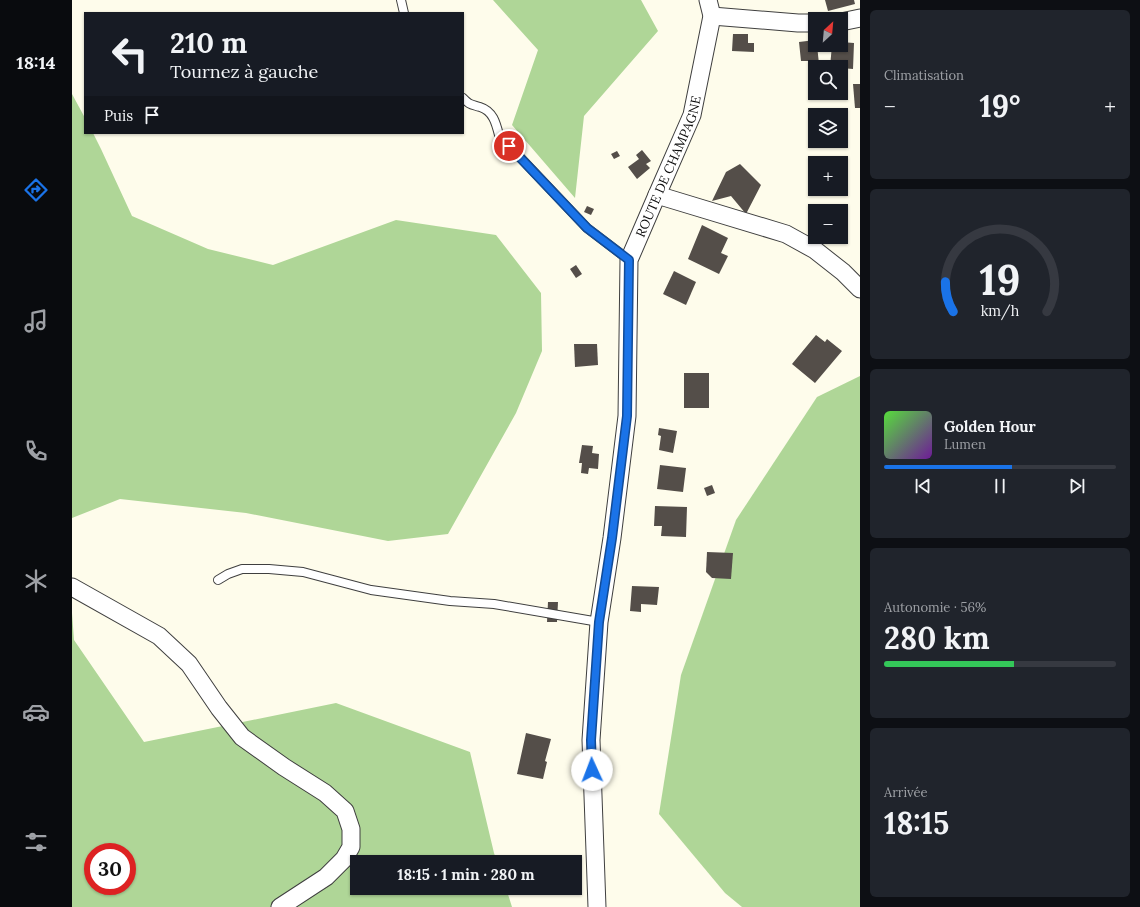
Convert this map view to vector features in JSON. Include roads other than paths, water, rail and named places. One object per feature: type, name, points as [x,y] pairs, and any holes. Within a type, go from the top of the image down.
[{"type":"street","points":[[710,8],[798,23],[808,23]]},
{"type":"street","name":"ROUTE DE CHAMPAGNE","points":[[597,907],[591,740],[599,622],[612,538],[627,416],[629,260],[692,115],[710,8]]},
{"type":"street","points":[[848,21],[860,18]]},
{"type":"street","points":[[656,195],[786,234],[815,250],[843,272],[860,289]]},
{"type":"street","points":[[72,587],[160,636],[189,664],[219,708],[242,737],[284,767],[325,793],[345,811],[351,829],[352,847],[344,859],[326,877],[280,907]]},
{"type":"lane","points":[[401,0],[404,12]]},
{"type":"lane","points":[[464,99],[470,105],[482,108],[494,118],[499,135],[504,141],[587,228],[629,260]]},
{"type":"lane","points":[[218,580],[228,574],[242,570],[268,569],[303,572],[371,590],[450,601],[494,604],[599,622]]}]
